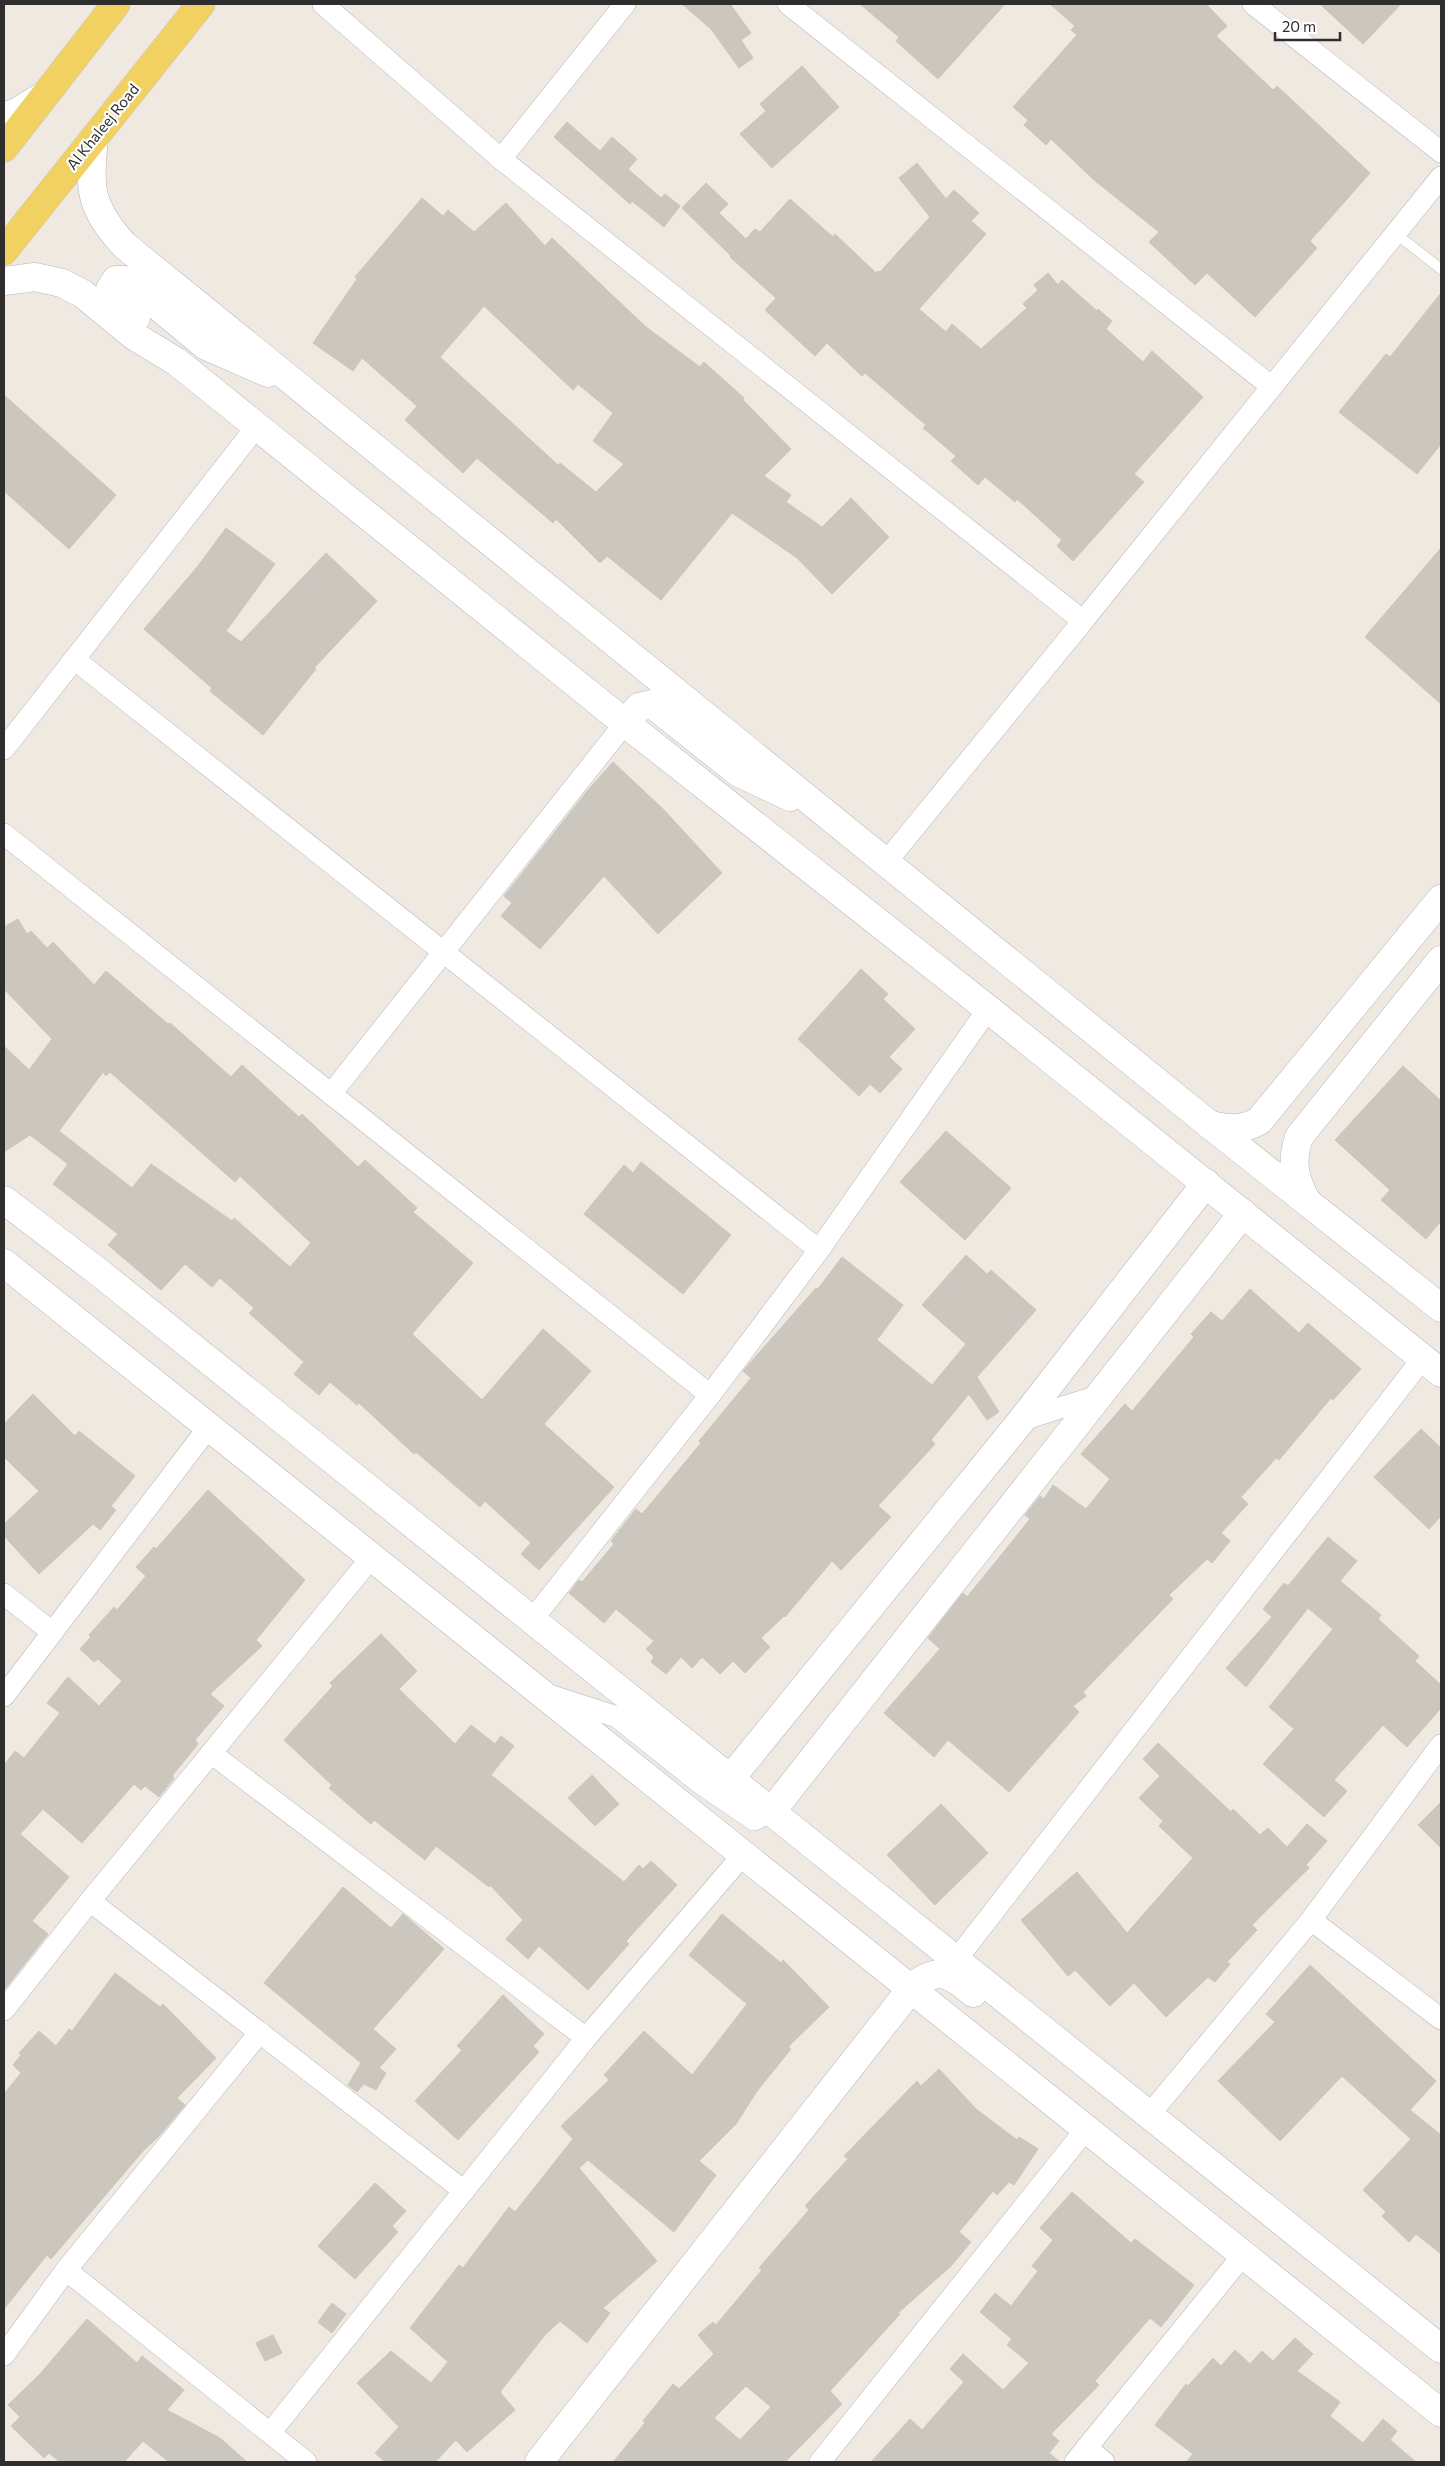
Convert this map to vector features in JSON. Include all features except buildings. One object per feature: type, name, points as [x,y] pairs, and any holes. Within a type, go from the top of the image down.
[{"type":"main road","points":[[4,148],[116,4]]},
{"type":"main road","name":"Al Khaleej Road","points":[[4,250],[201,4]]},
{"type":"street","points":[[323,4],[501,158],[1083,621]]},
{"type":"street","points":[[501,158],[625,4]]},
{"type":"street","points":[[788,4],[1272,387]]},
{"type":"street","points":[[1253,4],[1441,152]]},
{"type":"street","points":[[4,117],[17,112],[45,95]]},
{"type":"street","points":[[94,138],[90,175],[94,200],[106,224],[124,245],[1210,1124],[1441,1308]]},
{"type":"street","points":[[887,862],[1441,177]]},
{"type":"street","points":[[4,281],[35,277],[62,283],[83,294],[134,336],[177,362],[626,723],[988,1009],[1432,1365],[956,1960]]},
{"type":"street","points":[[177,362],[147,328],[111,296],[110,289],[116,280],[124,280],[131,284],[206,346],[299,386]]},
{"type":"street","points":[[4,749],[257,426]]},
{"type":"street","points":[[74,658],[820,1250]]},
{"type":"street","points":[[331,1094],[639,707],[652,704],[740,772],[832,817]]},
{"type":"street","points":[[4,834],[710,1395]]},
{"type":"street","points":[[1210,1124],[1233,1130],[1247,1128],[1259,1121],[1441,899]]},
{"type":"street","points":[[1306,1200],[1297,1185],[1293,1170],[1294,1152],[1299,1137],[1441,960]]},
{"type":"street","points":[[532,1620],[710,1395],[820,1250],[988,1009]]},
{"type":"street","points":[[1283,1092],[1279,1105],[1280,1116],[1284,1124],[1293,1128],[1303,1126],[1313,1118]]},
{"type":"street","points":[[730,1778],[1022,1420],[1206,1184]]},
{"type":"street","points":[[4,1200],[101,1274],[1441,2349]]},
{"type":"street","points":[[537,1691],[616,1717],[701,1784],[754,1820],[771,1812],[1243,1213]]},
{"type":"street","points":[[4,1263],[742,1856],[1441,2413]]},
{"type":"street","points":[[1022,1420],[1101,1395]]},
{"type":"street","points":[[4,1696],[208,1428]]},
{"type":"street","points":[[4,2010],[90,1900],[371,1558]]},
{"type":"street","points":[[4,1594],[52,1632]]},
{"type":"street","points":[[1149,2115],[1311,1920],[1441,1745]]},
{"type":"street","points":[[211,1753],[586,2038]]},
{"type":"street","points":[[270,2434],[586,2038],[742,1856]]},
{"type":"street","points":[[90,1900],[464,2191]]},
{"type":"street","points":[[1311,1920],[1441,2019]]},
{"type":"street","points":[[539,2462],[911,1989],[921,1979],[940,1973],[956,1979],[1048,2056],[1082,2061]]},
{"type":"street","points":[[4,2354],[66,2270],[260,2032]]},
{"type":"street","points":[[820,2462],[1086,2129]]},
{"type":"street","points":[[1104,2462],[1081,2455],[1243,2255]]},
{"type":"street","points":[[66,2270],[306,2462]]},
{"type":"lane","points":[[1396,234],[1441,270]]}]
